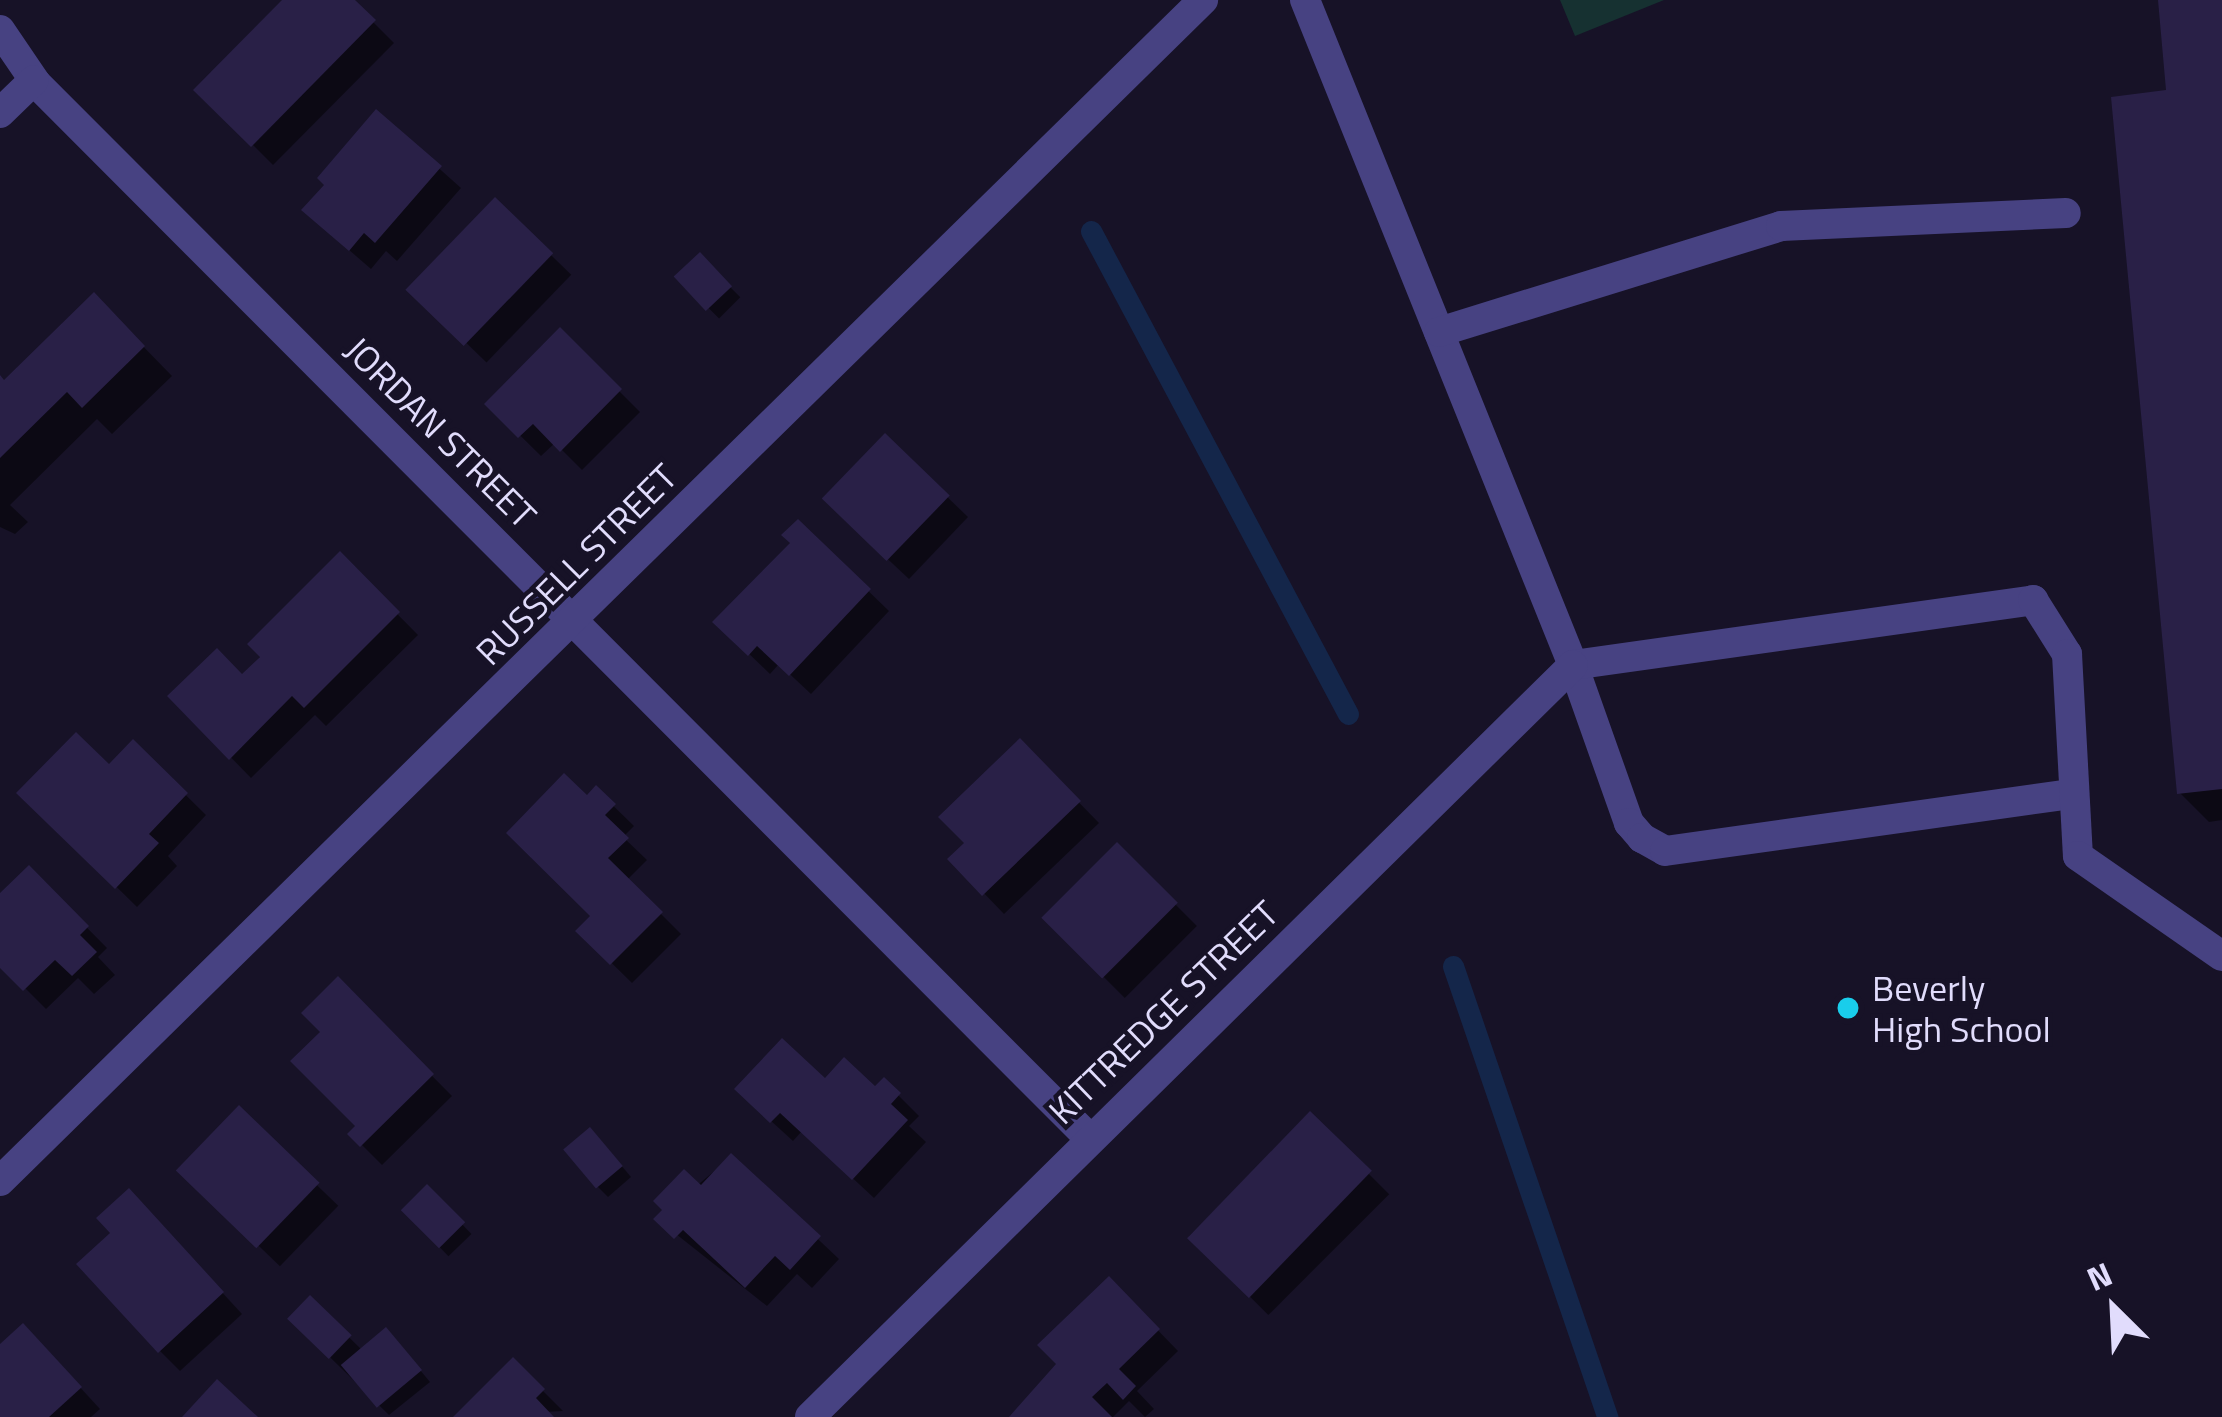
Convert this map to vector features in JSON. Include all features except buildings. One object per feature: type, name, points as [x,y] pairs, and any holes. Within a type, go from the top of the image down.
[{"type":"street","name":"RUSSELL STREET","points":[[0,1181],[1203,0]]},
{"type":"street","points":[[1305,0],[1573,665],[1629,823],[1665,850],[2070,794]]},
{"type":"street","name":"JORDAN STREET","points":[[0,30],[34,80],[1089,1138]]},
{"type":"street","points":[[0,112],[34,80]]},
{"type":"street","points":[[1439,332],[1781,226],[2066,213]]},
{"type":"street","points":[[1573,665],[2033,600],[2068,654],[2070,794],[2078,856],[2222,956]]},
{"type":"street","name":"KITTREDGE STREET","points":[[810,1417],[1573,665]]},
{"type":"green space","points":[[1560,0],[1664,0],[1575,36]]},
{"type":"waterway","points":[[1091,231],[1348,714]]},
{"type":"waterway","points":[[1453,966],[1607,1417]]},
{"type":"place","name":"Beverly High School","points":[[1848,1008]]}]
